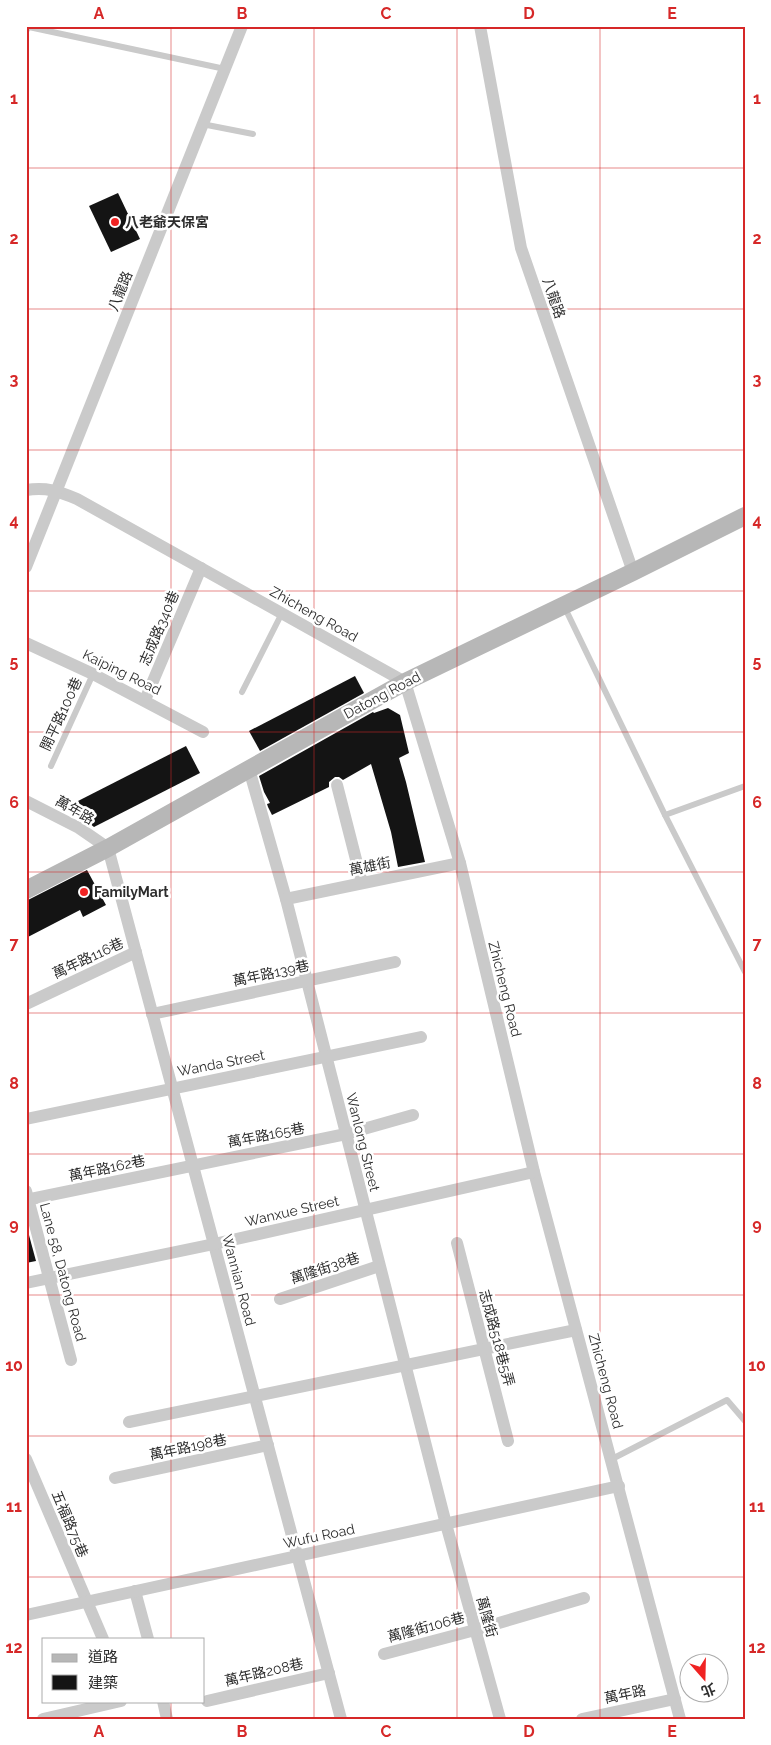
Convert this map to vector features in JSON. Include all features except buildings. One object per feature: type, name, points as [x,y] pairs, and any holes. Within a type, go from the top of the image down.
[{"type":"main road","name":"Datong Road","points":[[26,890],[108,848],[404,682],[745,516]]},
{"type":"street","name":"八龍路","points":[[26,567],[242,26]]},
{"type":"street","name":"八龍路","points":[[480,26],[521,248],[633,572]]},
{"type":"street","name":"Zhicheng Road","points":[[26,490],[39,488],[56,490],[77,499],[404,682],[460,863],[534,1172],[680,1719]]},
{"type":"street","name":"志成路340巷","points":[[144,700],[201,568]]},
{"type":"street","name":"Kaiping Road","points":[[26,644],[93,674],[203,732]]},
{"type":"street","name":"Wanlong Street","points":[[249,769],[286,899],[446,1524]]},
{"type":"street","points":[[337,785],[362,883]]},
{"type":"street","name":"萬年路","points":[[26,800],[79,828],[108,848]]},
{"type":"street","name":"Wannian Road","points":[[108,848],[341,1719]]},
{"type":"street","name":"萬雄街","points":[[286,899],[460,863]]},
{"type":"street","name":"萬年路116巷","points":[[26,1004],[136,952]]},
{"type":"street","name":"萬年路139巷","points":[[152,1014],[395,962]]},
{"type":"street","name":"Wanda Street","points":[[26,1119],[421,1037]]},
{"type":"street","name":"萬年路165巷","points":[[193,1165],[346,1134],[413,1115]]},
{"type":"street","name":"萬年路162巷","points":[[27,1197],[193,1165]]},
{"type":"street","name":"Wanxue Street","points":[[26,1283],[214,1244],[534,1172]]},
{"type":"street","name":"Lane 58, Datong Road","points":[[27,1197],[71,1360]]},
{"type":"street","name":"志成路518巷5弄","points":[[457,1243],[508,1441]]},
{"type":"street","name":"萬隆街38巷","points":[[280,1299],[380,1266]]},
{"type":"street","points":[[129,1422],[576,1330]]},
{"type":"street","name":"萬年路198巷","points":[[115,1478],[268,1445]]},
{"type":"street","name":"五福路75巷","points":[[26,1458],[103,1638]]},
{"type":"street","name":"Wufu Road","points":[[26,1615],[619,1486]]},
{"type":"street","name":"萬隆街","points":[[446,1524],[500,1719]]},
{"type":"street","points":[[135,1591],[148,1638]]},
{"type":"street","name":"萬隆街106巷","points":[[384,1654],[584,1598]]},
{"type":"street","name":"萬年路208巷","points":[[207,1701],[329,1672]]},
{"type":"street","name":"萬年路","points":[[582,1719],[675,1699]]},
{"type":"street","points":[[44,1719],[82,1714],[118,1702]]},
{"type":"street","points":[[163,1702],[167,1719]]},
{"type":"lane","points":[[26,31],[29,27],[225,69]]},
{"type":"lane","points":[[202,124],[253,134]]},
{"type":"lane","points":[[563,605],[665,815],[745,972]]},
{"type":"lane","points":[[242,692],[282,613]]},
{"type":"lane","name":"開平路100巷","points":[[51,766],[93,674]]},
{"type":"lane","points":[[665,815],[745,786]]},
{"type":"lane","points":[[612,1459],[728,1400],[745,1421]]},
{"type":"place","name":"八老爺天保宮","points":[[115,222]]},
{"type":"place","name":"FamilyMart","points":[[84,892]]}]
